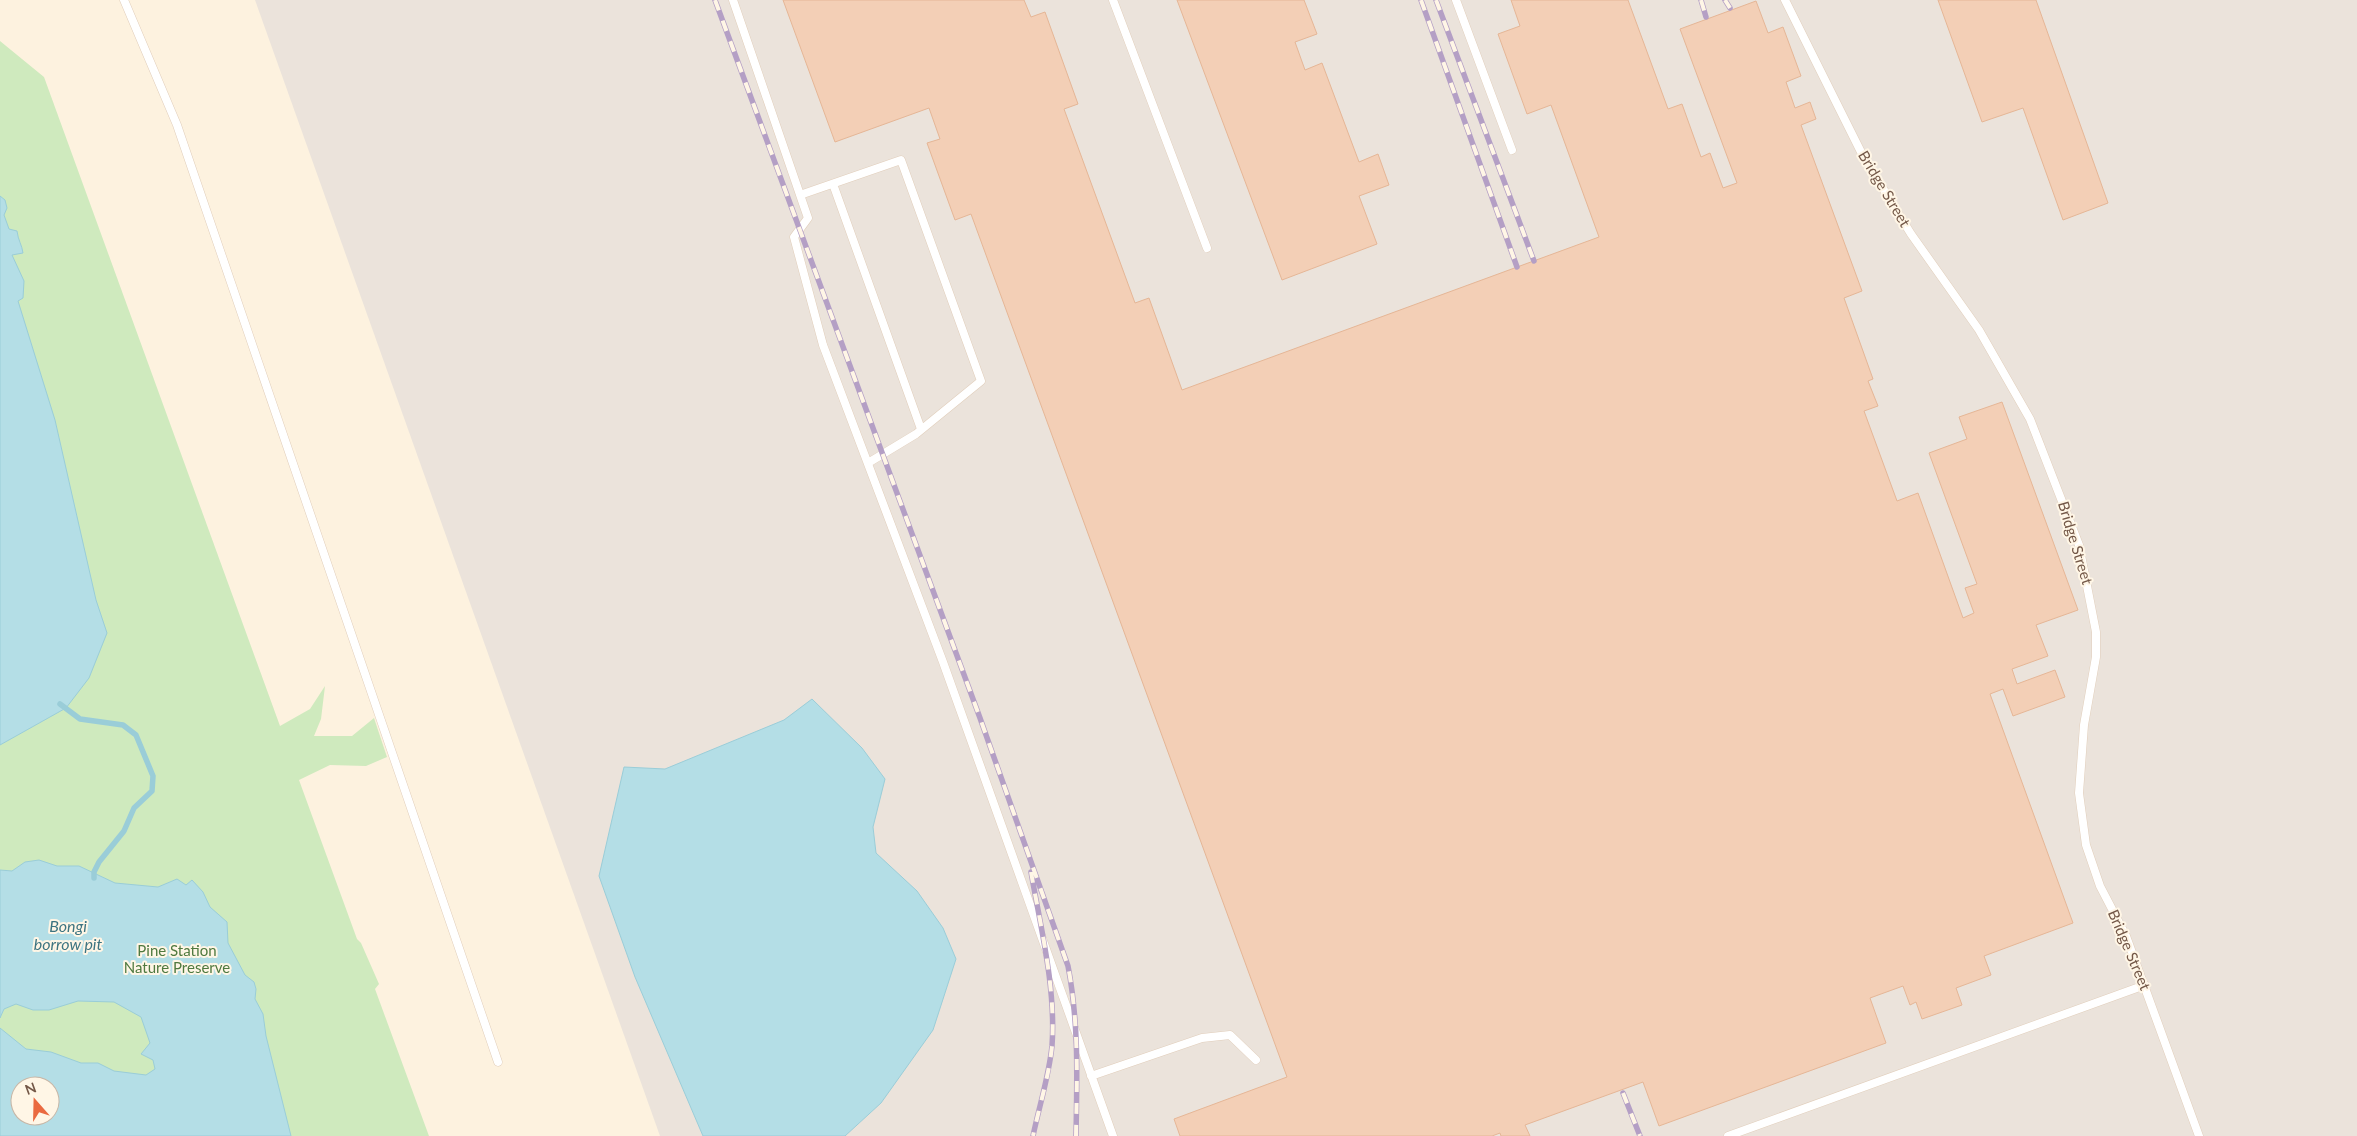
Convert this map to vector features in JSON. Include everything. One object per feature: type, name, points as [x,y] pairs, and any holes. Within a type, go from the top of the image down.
[{"type":"lane","points":[[124,0],[177,125],[498,1062]]},
{"type":"lane","points":[[733,0],[808,218],[794,237],[823,345],[943,662],[1113,1136]]},
{"type":"lane","points":[[1113,0],[1207,248]]},
{"type":"lane","points":[[1456,0],[1512,150]]},
{"type":"lane","name":"Bridge Street","points":[[1785,0],[1863,156],[1912,234],[1979,330],[2021,403],[2041,444],[2072,527],[2084,569],[2096,632],[2096,657],[2084,725],[2079,793],[2086,845],[2100,886],[2126,936],[2199,1136]]},
{"type":"lane","points":[[800,195],[900,160],[981,380],[921,429],[868,464]]},
{"type":"lane","points":[[833,184],[921,429]]},
{"type":"lane","points":[[1728,1136],[2145,985]]},
{"type":"lane","points":[[1091,1076],[1202,1038],[1230,1035],[1256,1060]]},
{"type":"shaded area","points":[[255,0],[2357,0],[2357,1136],[660,1136]]},
{"type":"green space","name":"Pine Station Nature Preserve","points":[[0,41],[44,77],[280,726],[310,709],[325,686],[321,719],[314,736],[352,736],[374,718],[387,757],[366,766],[330,765],[299,780],[357,939],[361,943],[379,984],[375,989],[429,1136],[0,1136]]},
{"type":"water","points":[[0,196],[5,200],[7,208],[4,215],[9,229],[17,231],[23,253],[12,255],[24,281],[23,298],[18,301],[55,420],[96,600],[107,633],[89,678],[66,708],[0,745]]},
{"type":"water","points":[[812,699],[862,748],[885,779],[873,827],[876,853],[917,891],[943,928],[956,959],[933,1030],[881,1103],[845,1136],[703,1136],[635,977],[599,876],[624,767],[665,769],[784,720]]},
{"type":"water","name":"Bongi borrow pit","points":[[39,860],[57,866],[79,866],[115,883],[158,887],[177,879],[186,885],[192,880],[203,892],[210,907],[227,922],[228,943],[245,975],[254,982],[256,989],[255,999],[263,1014],[266,1036],[291,1136],[0,1136],[0,1028],[26,1049],[51,1052],[81,1063],[98,1063],[114,1071],[146,1075],[155,1069],[153,1060],[141,1054],[150,1043],[141,1017],[114,1002],[78,1001],[49,1010],[33,1010],[16,1004],[4,1009],[0,1018],[0,870],[12,871],[25,862]]},
{"type":"building","points":[[783,0],[1024,0],[1031,17],[1045,12],[1078,104],[1064,109],[1135,303],[1149,298],[1182,390],[1599,237],[1551,105],[1527,114],[1498,34],[1520,26],[1511,0],[1628,0],[1668,109],[1682,104],[1701,157],[1710,153],[1723,188],[1737,183],[1680,29],[1756,1],[1768,33],[1783,27],[1801,76],[1786,82],[1795,108],[1810,102],[1816,119],[1801,125],[1862,291],[1844,298],[1873,379],[1868,381],[1878,406],[1864,411],[1897,501],[1918,493],[1963,618],[1974,613],[1965,588],[1977,584],[1929,453],[1967,439],[1959,417],[2002,402],[2078,610],[2036,625],[2048,656],[2012,669],[2017,684],[2055,670],[2065,697],[2013,716],[2003,689],[1990,694],[2073,923],[1984,956],[1991,975],[1956,988],[1962,1005],[1922,1019],[1916,1002],[1910,1005],[1903,986],[1870,998],[1886,1043],[1659,1126],[1643,1082],[1525,1125],[1530,1136],[1501,1136],[1500,1133],[1492,1136],[1180,1136],[1174,1119],[1287,1077],[971,214],[955,220],[927,143],[940,139],[929,108],[835,142]]},
{"type":"building","points":[[1177,0],[1304,0],[1317,34],[1295,42],[1305,70],[1322,63],[1359,162],[1378,154],[1389,185],[1359,196],[1377,244],[1282,280]]},
{"type":"building","points":[[1938,0],[2036,0],[2108,203],[2063,220],[2023,108],[1982,122]]},
{"type":"waterway","points":[[60,704],[80,719],[123,725],[136,735],[153,776],[152,791],[134,808],[124,831],[99,862],[94,872],[94,878]]},
{"type":"railway","points":[[715,0],[980,718],[1068,966],[1076,1030],[1076,1136]]},
{"type":"railway","points":[[1421,0],[1517,267]]},
{"type":"railway","points":[[1436,0],[1534,261]]},
{"type":"railway","points":[[1701,0],[1706,17]]},
{"type":"railway","points":[[1725,0],[1730,8]]},
{"type":"railway","points":[[1031,872],[1047,959],[1053,1024],[1049,1069],[1033,1136]]},
{"type":"railway","points":[[1623,1093],[1640,1136]]}]
